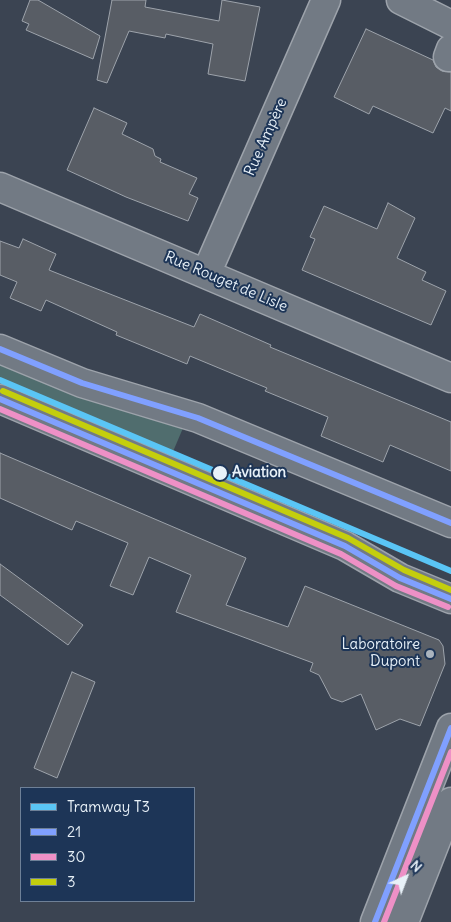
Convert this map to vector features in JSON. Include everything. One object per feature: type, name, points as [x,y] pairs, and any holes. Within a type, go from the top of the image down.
[{"type":"main road","name":"Rue Ampère","points":[[206,274],[326,0]]},
{"type":"main road","points":[[401,0],[451,25]]},
{"type":"main road","name":"Rue Rouget de Lisle","points":[[0,187],[451,378]]},
{"type":"main road","points":[[0,349],[82,383],[198,418],[451,523]]},
{"type":"main road","points":[[0,399],[345,546],[400,578],[451,599]]},
{"type":"main road","points":[[375,922],[451,728]]},
{"type":"main road","points":[[404,922],[451,802]]},
{"type":"green space","points":[[0,356],[186,421],[169,461],[0,389]]},
{"type":"building","points":[[30,0],[38,0],[100,36],[93,59],[26,30],[29,24],[22,21]]},
{"type":"building","points":[[112,0],[146,0],[145,7],[219,21],[222,0],[260,7],[245,81],[208,74],[213,44],[166,34],[165,38],[129,31],[107,83],[97,80]]},
{"type":"building","points":[[366,29],[433,60],[436,67],[442,71],[451,72],[451,111],[445,108],[433,133],[373,106],[369,114],[334,97]]},
{"type":"building","points":[[94,108],[127,123],[122,134],[153,149],[155,156],[161,159],[160,162],[197,178],[189,194],[198,198],[188,221],[126,197],[67,170]]},
{"type":"building","points":[[388,203],[415,218],[397,258],[426,272],[422,280],[446,291],[431,325],[302,270],[315,239],[310,237],[324,206],[377,229]]},
{"type":"building","points":[[23,239],[56,254],[49,270],[194,327],[200,314],[271,345],[270,347],[451,422],[451,471],[390,445],[383,462],[321,436],[328,417],[265,391],[267,388],[190,356],[187,364],[116,335],[117,332],[46,300],[41,311],[10,298],[17,282],[0,275],[0,241],[19,248]]},
{"type":"building","points":[[0,453],[246,558],[226,605],[288,627],[305,586],[439,640],[443,646],[445,664],[420,726],[400,719],[376,730],[361,694],[342,702],[331,698],[319,675],[310,671],[313,663],[176,612],[191,575],[149,557],[133,595],[110,586],[128,543],[76,521],[72,530],[0,498]]},
{"type":"building","points":[[0,564],[83,625],[68,645],[0,595]]},
{"type":"building","points":[[72,672],[95,682],[57,778],[34,768]]},
{"type":"tram line","name":"T3","points":[[0,380],[451,571]]},
{"type":"transit line","name":"21","points":[[0,349],[82,383],[198,418],[451,523]]},
{"type":"transit line","name":"3","points":[[3,391],[348,538],[404,570],[451,590]]},
{"type":"transit line","name":"21","points":[[0,399],[345,546],[400,578],[451,599]]},
{"type":"transit line","name":"30","points":[[0,409],[341,554],[396,586],[448,607]]},
{"type":"transit line","name":"21","points":[[375,922],[451,728]]},
{"type":"transit line","name":"30","points":[[384,922],[451,752]]},
{"type":"place","name":"Aviation","points":[[220,473]]},
{"type":"place","name":"Laboratoire Dupont","points":[[430,654]]}]
